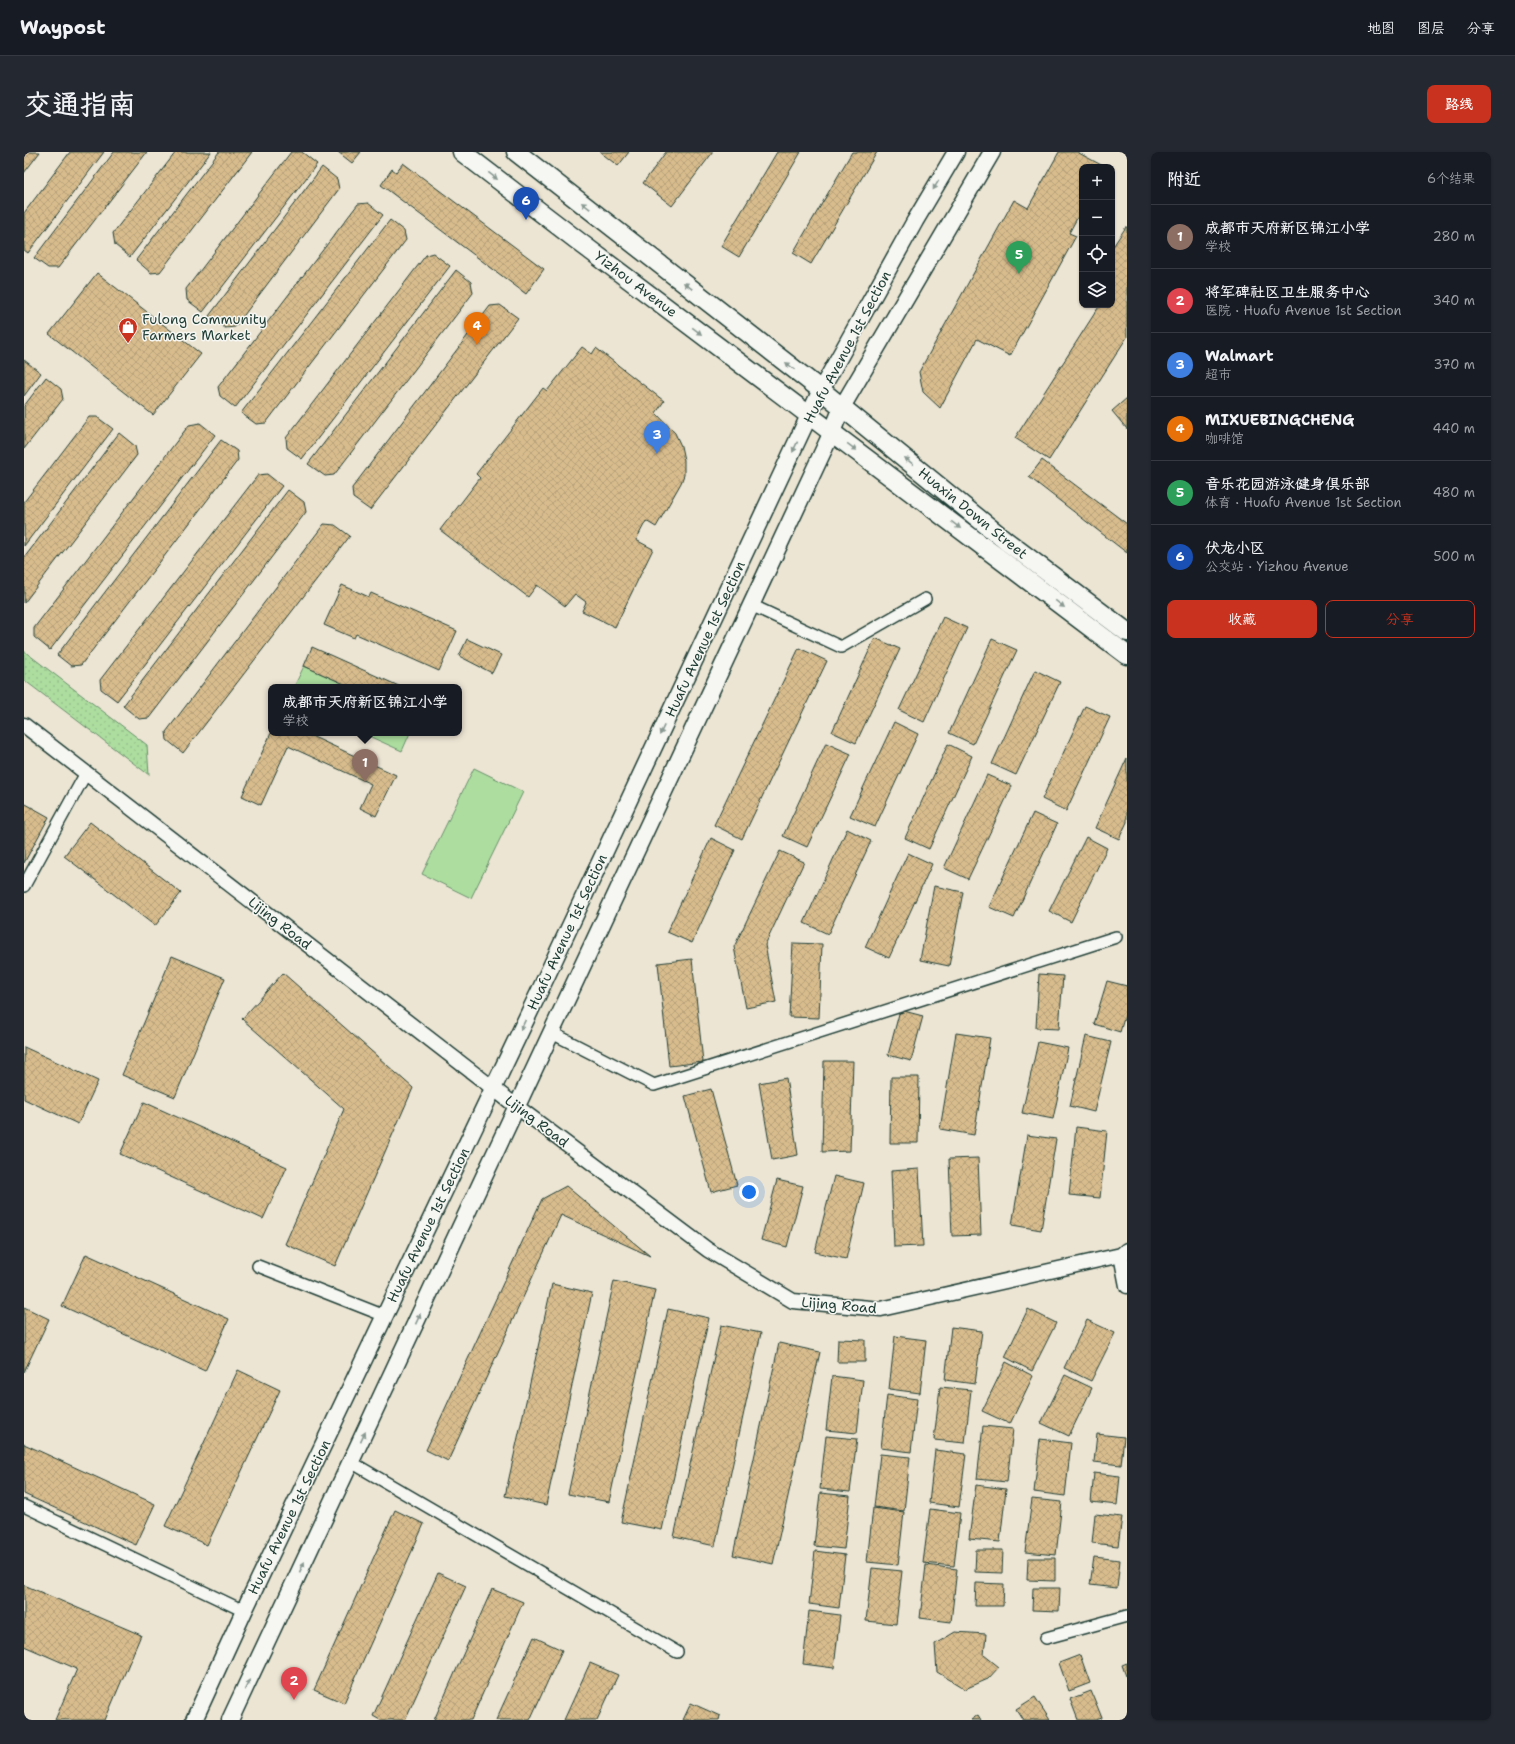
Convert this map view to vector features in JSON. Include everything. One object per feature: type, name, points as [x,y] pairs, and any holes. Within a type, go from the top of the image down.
[{"type":"main road","name":"Yizhou Avenue","points":[[462,152],[1127,655]]},
{"type":"main road","name":"Yizhou Avenue","points":[[516,152],[821,390]]},
{"type":"main road","name":"Huafu Avenue 1st Section","points":[[194,1720],[244,1611],[494,1088],[821,390],[915,221],[956,152]]},
{"type":"main road","points":[[230,1720],[492,1162],[516,1106],[552,1033],[832,432],[842,407],[992,152]]},
{"type":"main road","name":"Huaxin Down Street","points":[[821,390],[1006,541],[1127,632]]},
{"type":"street","points":[[751,605],[841,647],[925,599]]},
{"type":"street","name":"Lijing Road","points":[[24,725],[516,1106],[708,1250],[793,1301],[882,1309],[1124,1252]]},
{"type":"street","points":[[24,886],[86,773]]},
{"type":"street","points":[[552,1033],[654,1085],[1116,937]]},
{"type":"street","points":[[1124,1252],[1127,1286]]},
{"type":"street","points":[[258,1266],[385,1316]]},
{"type":"street","points":[[351,1462],[677,1652]]},
{"type":"street","points":[[24,1506],[244,1611]]},
{"type":"street","points":[[1046,1638],[1127,1616]]},
{"type":"green space","points":[[24,651],[147,745],[149,775],[24,680]]},
{"type":"green space","points":[[304,666],[344,684],[295,684]]},
{"type":"green space","points":[[369,736],[409,736],[402,751]]},
{"type":"green space","points":[[474,768],[523,792],[471,898],[422,874]]},
{"type":"building","points":[[24,152],[40,152],[24,173]]},
{"type":"building","points":[[70,152],[104,152],[28,253],[24,250],[24,213]]},
{"type":"building","points":[[114,152],[147,152],[58,268],[48,268],[34,258]]},
{"type":"building","points":[[176,152],[211,152],[130,257],[115,245],[113,233]]},
{"type":"building","points":[[219,152],[252,152],[160,272],[151,273],[136,260]]},
{"type":"building","points":[[291,152],[302,152],[317,164],[203,312],[187,300],[186,289]]},
{"type":"building","points":[[338,152],[361,152],[352,163]]},
{"type":"building","points":[[600,152],[629,152],[618,166]]},
{"type":"building","points":[[666,152],[713,152],[672,206],[643,183]]},
{"type":"building","points":[[777,152],[801,152],[739,257],[721,246]]},
{"type":"building","points":[[852,152],[877,152],[811,264],[793,253]]},
{"type":"building","points":[[1059,152],[1077,152],[1099,164],[1079,164],[1079,215],[1069,233],[1076,236],[1010,356],[977,339],[940,408],[923,392],[919,372],[1014,200],[1028,208]]},
{"type":"building","points":[[403,163],[544,269],[526,294],[381,185],[392,169],[396,172]]},
{"type":"building","points":[[322,167],[337,179],[339,189],[235,327],[225,328],[209,316]]},
{"type":"building","points":[[368,203],[383,215],[235,408],[220,396],[218,387],[358,204]]},
{"type":"building","points":[[390,220],[404,231],[406,240],[266,423],[256,424],[241,413]]},
{"type":"building","points":[[1127,227],[1127,337],[1049,460],[1015,438],[1098,308],[1115,308],[1115,244]]},
{"type":"building","points":[[433,253],[450,266],[302,459],[287,448],[286,438],[426,255]]},
{"type":"building","points":[[456,270],[471,282],[473,293],[334,475],[325,476],[308,464]]},
{"type":"building","points":[[97,273],[201,354],[153,415],[49,334]]},
{"type":"building","points":[[500,305],[518,318],[370,510],[353,498],[352,488],[490,306]]},
{"type":"building","points":[[582,347],[592,354],[596,348],[664,401],[656,413],[675,433],[681,446],[684,460],[684,475],[681,483],[656,527],[646,521],[636,540],[653,549],[615,627],[582,611],[586,602],[575,594],[565,606],[537,585],[528,597],[440,530],[480,478],[476,474],[543,388],[547,391]]},
{"type":"building","points":[[24,360],[41,373],[24,396]]},
{"type":"building","points":[[46,377],[61,389],[63,399],[24,449],[24,406]]},
{"type":"building","points":[[1127,398],[1127,429],[1112,411]]},
{"type":"building","points":[[89,417],[97,417],[113,429],[24,546],[24,502]]},
{"type":"building","points":[[200,423],[215,435],[50,650],[34,637],[34,628],[189,425]]},
{"type":"building","points":[[119,433],[135,446],[137,455],[24,603],[24,558]]},
{"type":"building","points":[[221,440],[237,451],[238,460],[81,665],[71,666],[57,655]]},
{"type":"building","points":[[1042,460],[1127,524],[1127,553],[1029,477]]},
{"type":"building","points":[[267,474],[282,486],[117,701],[101,689],[100,680],[258,475]]},
{"type":"building","points":[[288,490],[304,502],[306,512],[149,718],[139,719],[123,706]]},
{"type":"building","points":[[324,524],[335,525],[350,536],[183,753],[167,740],[166,732]]},
{"type":"building","points":[[342,585],[369,597],[371,593],[457,631],[439,671],[356,634],[354,638],[324,625]]},
{"type":"building","points":[[943,617],[967,628],[924,722],[899,710]]},
{"type":"building","points":[[875,638],[900,649],[856,743],[832,732]]},
{"type":"building","points":[[467,639],[501,655],[492,673],[459,656]]},
{"type":"building","points":[[992,639],[1017,650],[973,744],[949,733]]},
{"type":"building","points":[[312,647],[394,684],[344,684],[304,666]]},
{"type":"building","points":[[799,648],[827,661],[742,839],[714,825]]},
{"type":"building","points":[[1035,670],[1060,682],[1016,775],[992,764]]},
{"type":"building","points":[[1085,706],[1110,717],[1066,811],[1042,799]]},
{"type":"building","points":[[894,722],[918,734],[875,827],[850,816]]},
{"type":"building","points":[[270,736],[312,736],[396,775],[376,816],[360,808],[371,784],[288,746],[261,805],[242,796]]},
{"type":"building","points":[[826,743],[851,754],[807,847],[783,836]]},
{"type":"building","points":[[948,744],[972,756],[929,849],[905,838]]},
{"type":"building","points":[[1127,758],[1127,822],[1119,839],[1095,828]]},
{"type":"building","points":[[987,775],[1012,786],[968,879],[944,868]]},
{"type":"building","points":[[24,803],[49,817],[24,863]]},
{"type":"building","points":[[1033,813],[1057,824],[1014,918],[989,907]]},
{"type":"building","points":[[90,822],[181,893],[155,926],[64,856]]},
{"type":"building","points":[[847,829],[871,841],[828,934],[804,923]]},
{"type":"building","points":[[1086,837],[1107,848],[1071,922],[1049,911]]},
{"type":"building","points":[[711,838],[735,850],[692,943],[667,932]]},
{"type":"building","points":[[780,851],[804,862],[765,945],[776,1002],[746,1008],[734,947]]},
{"type":"building","points":[[908,853],[932,864],[889,958],[865,947]]},
{"type":"building","points":[[934,886],[963,892],[949,966],[920,960]]},
{"type":"building","points":[[793,943],[822,944],[819,1018],[789,1017]]},
{"type":"building","points":[[172,956],[225,978],[175,1097],[122,1075]]},
{"type":"building","points":[[692,959],[703,1062],[669,1066],[658,963]]},
{"type":"building","points":[[283,973],[413,1088],[335,1266],[285,1244],[344,1109],[242,1019]]},
{"type":"building","points":[[1039,974],[1063,976],[1059,1029],[1036,1028]]},
{"type":"building","points":[[1107,981],[1127,986],[1127,1008],[1120,1032],[1094,1024]]},
{"type":"building","points":[[900,1010],[923,1016],[911,1061],[888,1055]]},
{"type":"building","points":[[956,1033],[990,1038],[974,1135],[940,1129]]},
{"type":"building","points":[[1086,1036],[1111,1042],[1094,1112],[1070,1106]]},
{"type":"building","points":[[1038,1042],[1068,1048],[1053,1119],[1022,1113]]},
{"type":"building","points":[[24,1047],[98,1081],[78,1124],[24,1099]]},
{"type":"building","points":[[824,1061],[853,1061],[850,1151],[822,1152]]},
{"type":"building","points":[[891,1077],[919,1077],[918,1143],[890,1143]]},
{"type":"building","points":[[786,1078],[798,1155],[772,1160],[759,1083]]},
{"type":"building","points":[[711,1089],[737,1185],[711,1192],[685,1096]]},
{"type":"building","points":[[144,1102],[287,1167],[263,1219],[120,1154]]},
{"type":"building","points":[[1076,1127],[1107,1131],[1100,1198],[1069,1195]]},
{"type":"building","points":[[1027,1135],[1056,1139],[1041,1230],[1012,1225]]},
{"type":"building","points":[[978,1158],[981,1235],[952,1236],[949,1159]]},
{"type":"building","points":[[919,1169],[923,1246],[894,1247],[891,1171]]},
{"type":"building","points":[[834,1176],[864,1183],[846,1259],[815,1252]]},
{"type":"building","points":[[777,1180],[803,1186],[787,1247],[761,1240]]},
{"type":"building","points":[[566,1186],[650,1256],[561,1215],[448,1461],[426,1450],[542,1199]]},
{"type":"building","points":[[86,1254],[229,1319],[205,1371],[62,1306]]},
{"type":"building","points":[[614,1281],[655,1290],[609,1502],[568,1494]]},
{"type":"building","points":[[552,1284],[592,1293],[546,1505],[505,1496]]},
{"type":"building","points":[[24,1307],[49,1319],[24,1372]]},
{"type":"building","points":[[668,1309],[709,1318],[662,1530],[621,1522]]},
{"type":"building","points":[[1028,1309],[1056,1323],[1032,1371],[1005,1357]]},
{"type":"building","points":[[1087,1320],[1115,1333],[1091,1381],[1064,1368]]},
{"type":"building","points":[[721,1325],[761,1333],[715,1546],[674,1537]]},
{"type":"building","points":[[951,1327],[982,1331],[975,1384],[945,1380]]},
{"type":"building","points":[[895,1336],[926,1340],[920,1393],[889,1389]]},
{"type":"building","points":[[838,1339],[865,1340],[865,1362],[837,1362]]},
{"type":"building","points":[[779,1343],[820,1352],[773,1564],[733,1555]]},
{"type":"building","points":[[1006,1362],[1033,1376],[1010,1424],[982,1411]]},
{"type":"building","points":[[238,1370],[280,1390],[207,1545],[165,1526]]},
{"type":"building","points":[[1065,1375],[1092,1388],[1069,1436],[1041,1423]]},
{"type":"building","points":[[832,1376],[863,1380],[857,1433],[826,1430]]},
{"type":"building","points":[[940,1387],[971,1390],[965,1443],[934,1440]]},
{"type":"building","points":[[887,1395],[917,1399],[911,1452],[881,1448]]},
{"type":"building","points":[[983,1426],[1013,1429],[1007,1482],[977,1479]]},
{"type":"building","points":[[1097,1434],[1124,1437],[1121,1465],[1094,1462]]},
{"type":"building","points":[[826,1436],[857,1439],[850,1492],[820,1489]]},
{"type":"building","points":[[1040,1439],[1071,1443],[1065,1496],[1034,1492]]},
{"type":"building","points":[[24,1444],[155,1504],[136,1545],[24,1494]]},
{"type":"building","points":[[935,1450],[966,1454],[959,1507],[929,1503]]},
{"type":"building","points":[[880,1454],[910,1457],[904,1511],[874,1507]]},
{"type":"building","points":[[1094,1473],[1120,1476],[1117,1505],[1091,1502]]},
{"type":"building","points":[[976,1485],[1006,1489],[1000,1542],[969,1539]]},
{"type":"building","points":[[820,1493],[850,1496],[844,1549],[814,1546]]},
{"type":"building","points":[[1032,1499],[1062,1502],[1056,1555],[1025,1552]]},
{"type":"building","points":[[873,1508],[904,1512],[898,1565],[867,1562]]},
{"type":"building","points":[[930,1509],[960,1513],[954,1566],[923,1563]]},
{"type":"building","points":[[395,1510],[424,1524],[344,1703],[314,1690]]},
{"type":"building","points":[[1095,1514],[1122,1517],[1118,1546],[1092,1543]]},
{"type":"building","points":[[976,1550],[1003,1550],[1002,1573],[975,1572]]},
{"type":"building","points":[[815,1551],[845,1555],[839,1608],[809,1604]]},
{"type":"building","points":[[1094,1557],[1120,1560],[1117,1588],[1090,1585]]},
{"type":"building","points":[[1028,1558],[1055,1558],[1055,1581],[1027,1580]]},
{"type":"building","points":[[926,1565],[957,1569],[951,1622],[920,1618]]},
{"type":"building","points":[[872,1568],[902,1571],[896,1624],[866,1621]]},
{"type":"building","points":[[438,1573],[466,1586],[405,1720],[380,1720],[373,1716]]},
{"type":"building","points":[[976,1583],[1004,1584],[1003,1606],[975,1606]]},
{"type":"building","points":[[24,1585],[141,1635],[105,1720],[55,1720],[77,1669],[24,1646]]},
{"type":"building","points":[[1033,1588],[1060,1588],[1059,1611],[1032,1610]]},
{"type":"building","points":[[492,1589],[523,1602],[471,1720],[434,1720]]},
{"type":"building","points":[[809,1611],[840,1615],[834,1668],[803,1664]]},
{"type":"building","points":[[955,1632],[986,1634],[984,1655],[999,1667],[988,1679],[965,1689],[937,1672],[935,1644]]},
{"type":"building","points":[[534,1637],[562,1650],[530,1720],[496,1720]]},
{"type":"building","points":[[1080,1655],[1090,1683],[1069,1691],[1059,1663]]},
{"type":"building","points":[[590,1663],[618,1675],[597,1720],[564,1720]]},
{"type":"building","points":[[1127,1663],[1127,1679],[1122,1665]]},
{"type":"building","points":[[1091,1691],[1102,1718],[1096,1720],[1078,1720],[1070,1699]]},
{"type":"building","points":[[1035,1697],[1050,1720],[1023,1720],[1016,1709]]},
{"type":"building","points":[[691,1703],[720,1716],[719,1720],[683,1720]]},
{"type":"building","points":[[978,1715],[981,1720],[971,1720]]},
{"type":"place","name":"伏龙小区","points":[[526,220]]},
{"type":"place","name":"音乐花园游泳健身俱乐部","points":[[1019,274]]},
{"type":"place","name":"Fulong Community Farmers Market","points":[[128,344]]},
{"type":"place","name":"MIXUEBINGCHENG","points":[[477,345]]},
{"type":"place","name":"Walmart","points":[[657,454]]},
{"type":"place","name":"成都市天府新区锦江小学","points":[[365,782]]},
{"type":"place","name":"将军碑社区卫生服务中心","points":[[294,1700]]}]
